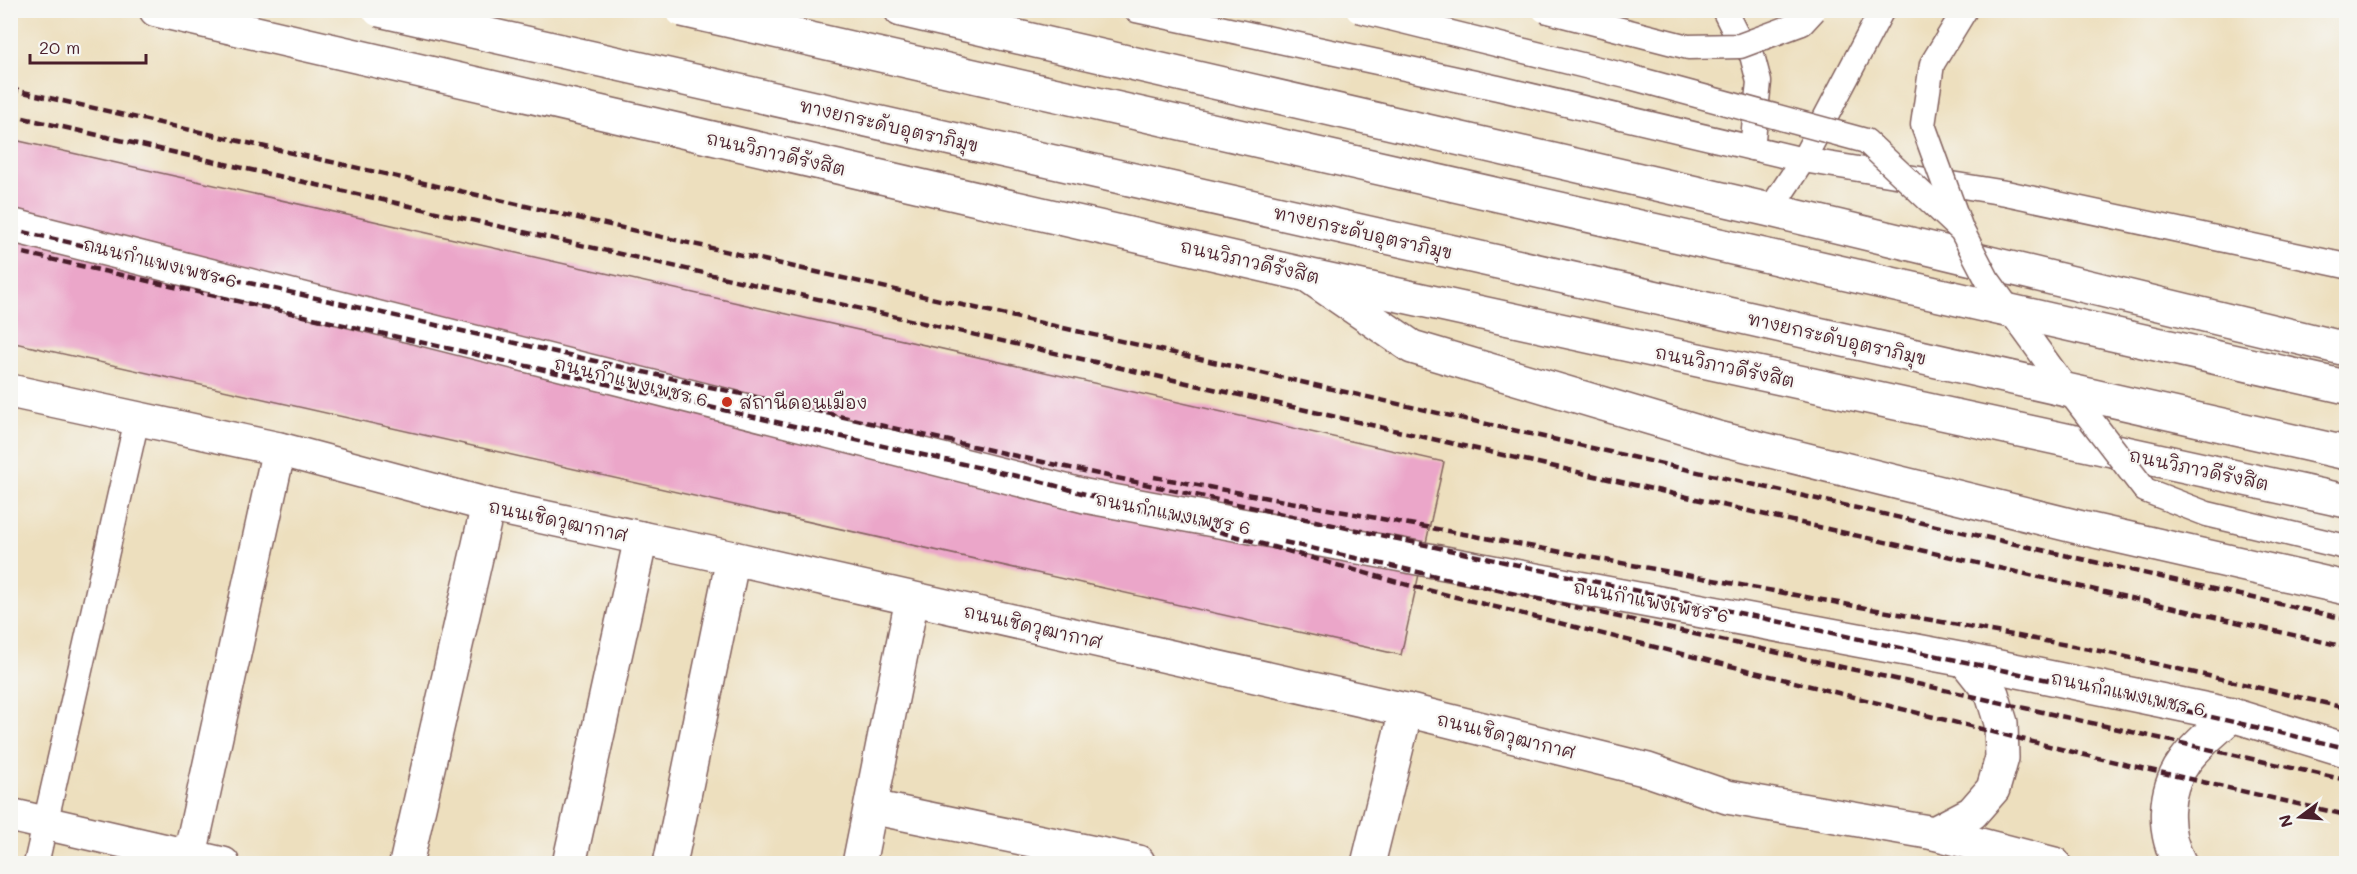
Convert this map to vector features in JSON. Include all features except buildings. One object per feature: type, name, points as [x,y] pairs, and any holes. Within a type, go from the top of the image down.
[{"type":"main road","name":"ถนนวิภาวดีรังสิต","points":[[156,10],[1307,274],[2346,501]]},
{"type":"main road","name":"ทางยกระดับอุตราภิมุข","points":[[379,10],[2346,453]]},
{"type":"main road","points":[[682,10],[2346,387]]},
{"type":"main road","points":[[901,10],[1770,210],[2346,349]]},
{"type":"main road","name":"ถนนกำแพงเพชร 6","points":[[10,225],[1085,496],[1965,660],[2232,715],[2346,750]]},
{"type":"main road","points":[[1307,274],[1412,347],[1718,438],[2082,528],[2346,588]]},
{"type":"main road","name":"ถนนเชิดวุฒากาศ","points":[[10,391],[279,449],[488,505],[1406,710],[1648,770],[1727,797],[1934,833],[2054,864]]},
{"type":"main road","points":[[189,860],[279,449]]},
{"type":"main road","points":[[406,864],[488,505]]},
{"type":"main road","points":[[569,864],[641,538]]},
{"type":"main road","points":[[670,864],[733,558]]},
{"type":"main road","points":[[860,864],[912,598]]},
{"type":"main road","points":[[1934,833],[1972,813],[1994,789],[2002,759],[2001,723],[1992,694],[1965,660]]},
{"type":"main road","points":[[1368,864],[1406,710]]},
{"type":"main road","points":[[2180,864],[2175,854],[2166,816],[2172,786],[2185,760],[2232,715]]},
{"type":"main road","points":[[871,807],[1138,862]]},
{"type":"main road","points":[[10,815],[189,860],[223,864]]},
{"type":"lane","points":[[1136,10],[1498,88],[1803,160],[2006,194],[2346,266]]},
{"type":"lane","points":[[1358,10],[1630,77],[1866,141],[1962,231]]},
{"type":"lane","points":[[1544,10],[1688,47],[1740,45],[1802,23],[1814,10]]},
{"type":"lane","points":[[1724,10],[1736,34],[1752,55],[1759,82],[1752,148]]},
{"type":"lane","points":[[1770,210],[1803,160],[1882,10]]},
{"type":"lane","points":[[1965,10],[1932,64],[1923,125],[1962,231],[1987,279],[2058,377],[2145,490],[2207,514],[2346,547]]},
{"type":"lane","points":[[36,864],[137,418]]},
{"type":"railway","points":[[10,89],[2346,619]]},
{"type":"railway","points":[[10,115],[2346,647]]},
{"type":"railway","points":[[10,229],[1043,462],[2099,691],[2346,748]]},
{"type":"railway","points":[[10,250],[1039,481],[1408,585],[2085,755],[2346,815]]},
{"type":"railway","points":[[1154,477],[2105,652],[2346,708]]},
{"type":"railway","points":[[1284,542],[2346,780]]},
{"type":"place","name":"สถานีดอนเมือง","points":[[727,402]]}]
